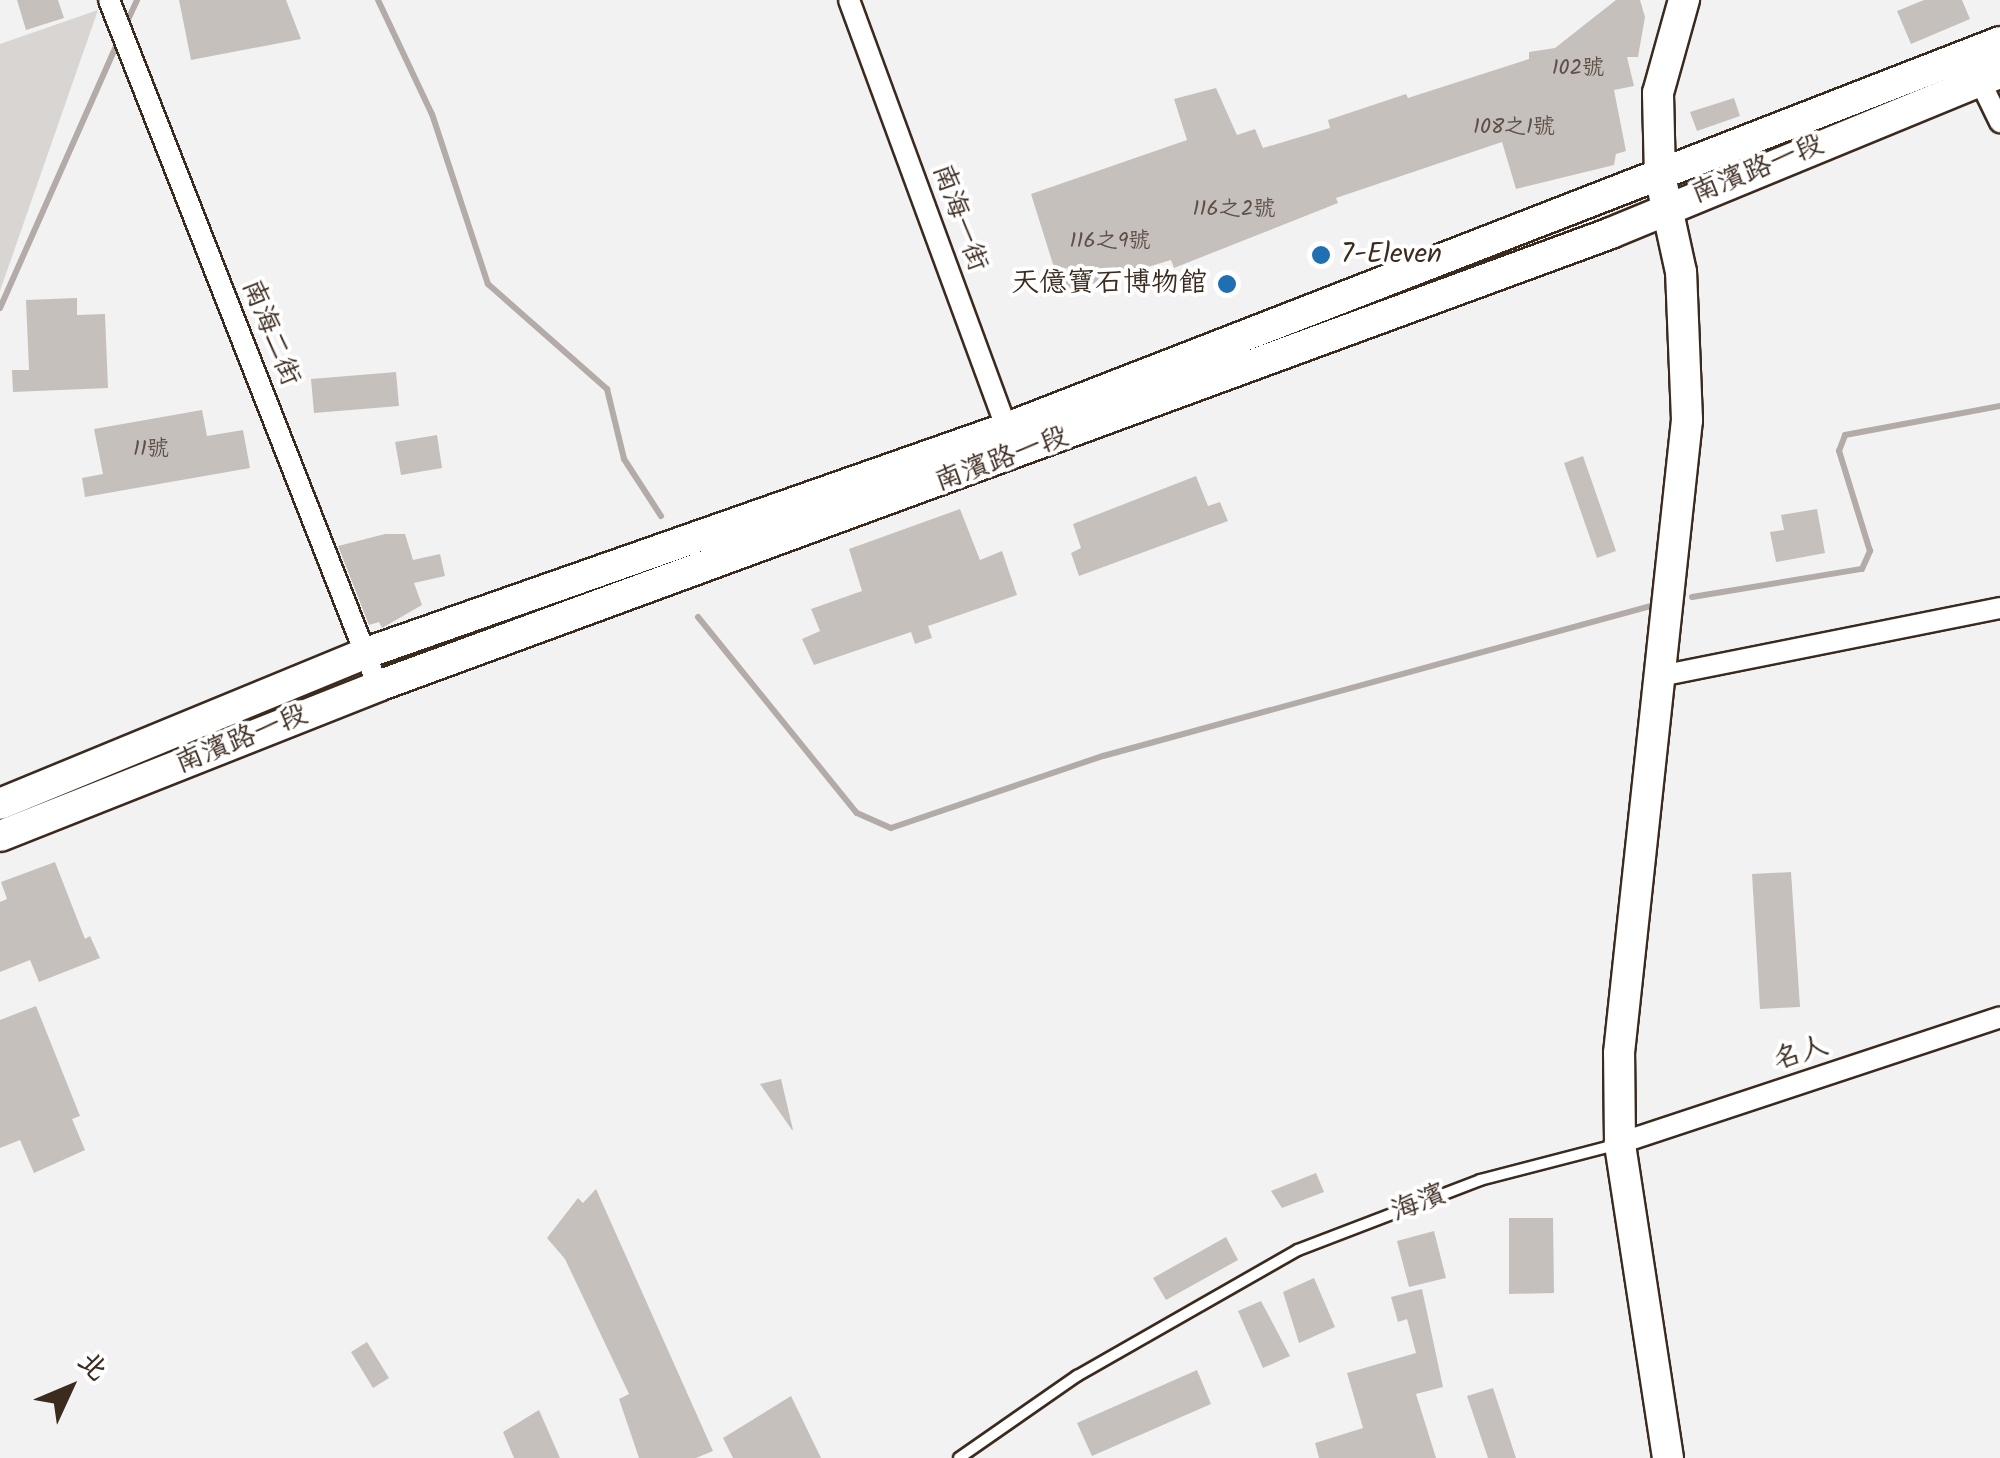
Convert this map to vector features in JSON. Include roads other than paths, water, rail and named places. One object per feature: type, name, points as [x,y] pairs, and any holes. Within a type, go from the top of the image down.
[{"type":"main road","points":[[1668,1458],[1620,1143],[1620,1053],[1664,675],[1687,420],[1681,272],[1660,176],[1658,93],[1684,0]]},
{"type":"main road","name":"南濱路一段","points":[[0,836],[1011,442],[1660,176],[2000,42]]},
{"type":"main road","name":"南濱路一段","points":[[0,804],[366,653],[1011,442],[1668,206],[1990,77]]},
{"type":"street","name":"南海二街","points":[[109,0],[378,686]]},
{"type":"street","name":"南海一街","points":[[849,0],[1011,442]]},
{"type":"street","points":[[1990,77],[2000,122]]},
{"type":"street","points":[[1664,675],[2000,608]]},
{"type":"street","name":"名人","points":[[1620,1143],[2000,1017]]},
{"type":"lane","name":"海濱","points":[[958,1458],[1092,1367],[1298,1250],[1480,1180],[1620,1143]]},
{"type":"waterway","points":[[125,26],[137,0]]},
{"type":"waterway","points":[[378,0],[432,114],[488,284],[607,389],[624,459],[661,516]]},
{"type":"waterway","points":[[0,308],[118,42]]},
{"type":"waterway","points":[[1692,597],[1862,569],[1870,551],[1839,451],[1845,435],[2000,406]]},
{"type":"waterway","points":[[698,617],[857,813],[891,828],[1103,756],[1658,604]]},
{"type":"place","name":"7-Eleven","points":[[1321,255]]},
{"type":"place","name":"天億寶石博物館","points":[[1227,284]]}]
